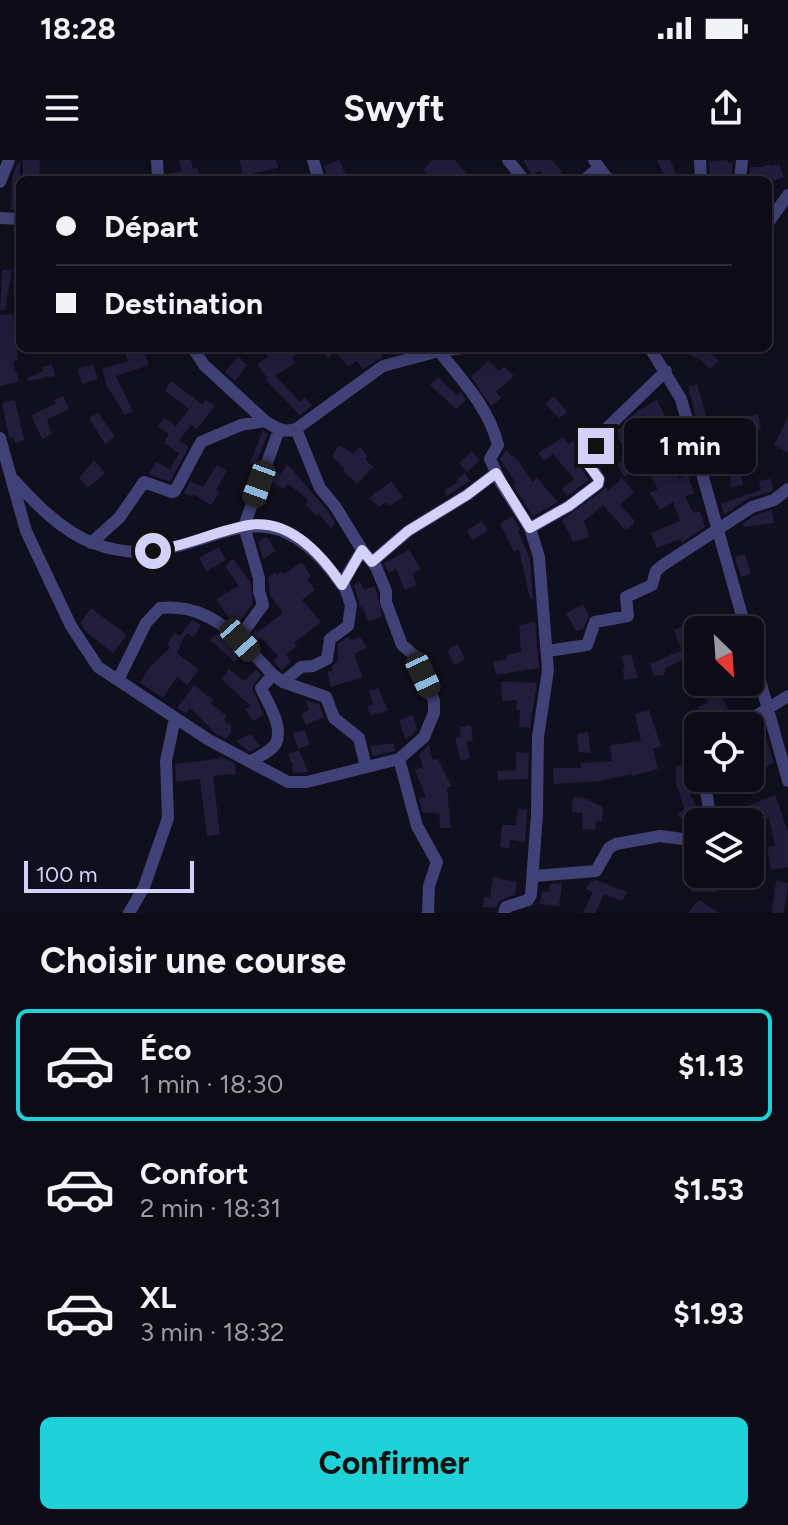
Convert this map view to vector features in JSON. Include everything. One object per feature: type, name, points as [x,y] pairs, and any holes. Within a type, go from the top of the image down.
[{"type":"street","points":[[0,182],[9,160]]},
{"type":"street","points":[[508,160],[521,176]]},
{"type":"street","points":[[772,218],[788,196]]},
{"type":"street","points":[[196,352],[204,365],[279,430],[296,429],[387,364],[431,352]]},
{"type":"street","points":[[440,352],[475,396],[490,422],[498,445],[490,459],[530,528],[539,557],[548,670],[538,737],[534,876],[530,899],[506,907],[504,913]]},
{"type":"street","points":[[656,352],[681,399],[742,616]]},
{"type":"street","points":[[530,528],[569,506],[598,484],[599,479],[587,461],[604,431],[666,371]]},
{"type":"street","points":[[91,543],[119,518],[144,482],[175,491],[201,442],[244,424],[265,421]]},
{"type":"street","points":[[0,438],[26,531],[71,626],[91,659],[175,718],[250,762],[297,784],[399,759],[424,737],[434,713],[434,701],[414,655],[402,645],[386,602],[386,591],[372,562],[320,488],[296,429]]},
{"type":"street","points":[[239,638],[263,605],[259,578],[244,526],[279,430]]},
{"type":"street","points":[[372,562],[408,531],[467,495],[496,473]]},
{"type":"street","points":[[9,475],[66,528],[91,543],[118,550],[153,551],[180,547],[252,524],[277,528],[303,540],[324,558],[351,602],[348,626],[330,639],[327,659],[313,666],[301,667],[261,688],[274,711],[277,742],[250,762]]},
{"type":"street","points":[[548,651],[587,645],[595,622],[628,616],[626,597],[652,585],[659,568],[755,505],[777,498],[788,489]]},
{"type":"street","points":[[342,585],[362,550]]},
{"type":"street","points":[[118,680],[146,623],[160,608],[182,608],[208,615],[239,638],[278,679],[326,697],[334,718],[361,741],[366,767]]},
{"type":"street","points":[[764,694],[788,781]]},
{"type":"street","points":[[762,712],[788,696]]},
{"type":"street","points":[[129,913],[144,887],[168,818],[166,761],[175,718]]},
{"type":"street","points":[[399,759],[417,826],[437,862],[429,886],[428,913]]},
{"type":"street","points":[[534,876],[596,871],[609,848],[616,844],[660,836],[684,839]]},
{"type":"building","points":[[23,160],[40,160],[39,176],[23,176]]},
{"type":"building","points":[[179,160],[191,160],[193,169],[198,168],[199,176],[167,176],[181,171]]},
{"type":"building","points":[[240,160],[276,160],[278,168],[254,173],[254,176],[242,176]]},
{"type":"building","points":[[339,160],[347,176],[327,176],[324,166]]},
{"type":"building","points":[[432,160],[455,160],[468,176],[429,176],[423,170]]},
{"type":"building","points":[[523,160],[552,160],[562,172],[556,176],[544,176],[540,171],[532,175]]},
{"type":"building","points":[[657,160],[670,160],[676,173],[664,176]]},
{"type":"building","points":[[709,162],[733,162],[731,176],[710,176]]},
{"type":"building","points":[[20,163],[20,176],[16,176],[16,210],[11,210],[12,177]]},
{"type":"building","points":[[779,164],[784,177],[772,182],[772,176],[749,176],[750,167]]},
{"type":"building","points":[[2,270],[12,270],[5,310],[0,310]]},
{"type":"building","points":[[13,314],[18,360],[13,362],[19,382],[0,386],[0,315]]},
{"type":"building","points":[[124,352],[141,352],[145,353],[149,365],[116,376],[133,411],[125,415],[107,386],[102,369],[128,361]]},
{"type":"building","points":[[264,352],[299,352],[292,358],[295,363],[275,376],[300,402],[305,398],[312,405],[300,415],[265,379],[257,364],[268,357]]},
{"type":"building","points":[[335,352],[379,352],[383,357],[363,369],[356,361],[349,367]]},
{"type":"building","points":[[684,352],[710,352],[719,361],[710,369]]},
{"type":"building","points":[[238,356],[247,365],[235,381],[225,372]]},
{"type":"building","points":[[489,360],[499,371],[504,366],[514,376],[496,392],[501,398],[491,406],[471,377]]},
{"type":"building","points":[[52,364],[55,376],[28,381],[27,378],[43,371],[42,367]]},
{"type":"building","points":[[93,364],[98,379],[82,384],[77,369]]},
{"type":"building","points":[[438,377],[457,395],[461,392],[466,400],[456,409],[430,385]]},
{"type":"building","points":[[171,381],[202,404],[206,400],[215,406],[197,429],[191,425],[179,441],[189,446],[170,482],[149,474],[156,462],[170,469],[179,453],[164,443],[169,434],[158,427],[164,418],[176,426],[189,409],[165,391]]},
{"type":"building","points":[[697,384],[713,440],[703,443],[688,387]]},
{"type":"building","points":[[63,396],[69,409],[48,419],[52,434],[42,439],[31,415],[56,404],[54,400]]},
{"type":"building","points":[[554,396],[568,412],[559,418],[545,404]]},
{"type":"building","points":[[15,400],[24,441],[15,443],[14,437],[9,438],[2,403]]},
{"type":"building","points":[[657,400],[669,424],[643,436],[641,432],[624,446],[614,434],[636,412]]},
{"type":"building","points":[[98,413],[115,436],[105,444],[89,418]]},
{"type":"building","points":[[758,414],[761,429],[742,432],[745,458],[738,459],[743,485],[731,487],[726,437],[722,438],[721,422]]},
{"type":"building","points":[[788,417],[788,453],[774,445]]},
{"type":"building","points":[[263,430],[268,434],[255,465],[250,463]]},
{"type":"building","points":[[584,431],[590,439],[575,458],[589,480],[567,496],[562,489],[574,479],[553,454],[544,461],[538,453],[563,437],[569,444]]},
{"type":"building","points":[[339,445],[353,454],[360,447],[368,456],[365,459],[373,467],[357,484],[332,456]]},
{"type":"building","points":[[672,445],[678,457],[668,462],[678,479],[688,475],[694,494],[685,496],[693,513],[700,511],[705,527],[681,543],[680,539],[657,548],[651,533],[680,521],[673,502],[660,510],[650,493],[658,489],[642,461]]},
{"type":"building","points":[[506,450],[533,482],[537,478],[558,502],[533,516],[500,459]]},
{"type":"building","points":[[472,451],[480,460],[467,472],[459,463]]},
{"type":"building","points":[[629,457],[636,470],[624,477],[617,464]]},
{"type":"building","points":[[94,460],[105,473],[88,488],[79,478]]},
{"type":"building","points":[[287,464],[328,511],[335,524],[331,528],[305,504],[308,502],[304,496],[288,484],[284,489],[270,481],[274,470],[281,474]]},
{"type":"building","points":[[217,465],[227,471],[216,490],[220,492],[211,505],[193,494],[192,497],[184,493],[190,481],[203,487]]},
{"type":"building","points":[[465,473],[470,481],[447,496],[444,491]]},
{"type":"building","points":[[622,478],[634,492],[620,505],[634,524],[625,530],[603,505],[584,521],[589,537],[573,542],[562,520],[606,488],[608,491]]},
{"type":"building","points":[[771,479],[773,490],[747,499],[724,515],[721,504],[761,490],[759,481]]},
{"type":"building","points":[[391,481],[403,497],[389,506],[386,502],[379,507],[369,498]]},
{"type":"building","points":[[772,510],[774,523],[744,527],[742,524],[756,515]]},
{"type":"building","points":[[512,516],[530,559],[533,599],[530,599],[519,549],[514,552],[500,524]]},
{"type":"building","points":[[482,521],[488,531],[472,540],[467,530]]},
{"type":"building","points":[[265,537],[276,551],[263,559],[258,542]]},
{"type":"building","points":[[219,547],[226,560],[206,571],[199,558]]},
{"type":"building","points":[[409,550],[421,569],[412,574],[417,585],[405,590],[396,569],[389,573],[384,563]]},
{"type":"building","points":[[745,554],[751,574],[741,577],[735,557]]},
{"type":"building","points":[[233,559],[250,581],[253,603],[237,625],[216,599],[239,586],[225,566]]},
{"type":"building","points":[[302,562],[311,576],[307,579],[315,590],[302,600],[321,622],[294,643],[297,646],[286,655],[291,662],[281,670],[273,660],[278,656],[261,638],[256,643],[251,637],[256,629],[258,632],[283,613],[270,595],[268,578],[275,572],[277,575],[284,574]]},
{"type":"building","points":[[360,582],[364,590],[374,586],[377,593],[382,616],[369,622],[360,607],[354,585]]},
{"type":"building","points":[[583,604],[589,616],[583,629],[576,631],[566,613]]},
{"type":"building","points":[[91,608],[127,635],[113,653],[87,633],[80,623]]},
{"type":"building","points":[[192,620],[201,625],[194,637],[186,633],[177,653],[199,670],[187,685],[177,677],[163,698],[140,683],[149,668],[171,647],[167,645],[174,633],[180,636]]},
{"type":"building","points":[[535,621],[539,668],[496,675],[493,662],[521,652],[519,626]]},
{"type":"building","points":[[684,626],[684,659],[666,668],[664,675],[654,676],[650,664],[682,650],[674,630]]},
{"type":"building","points":[[217,633],[242,655],[235,662],[210,640]]},
{"type":"building","points":[[348,637],[350,640],[360,637],[367,647],[354,654],[363,677],[330,687],[328,672],[338,660],[338,644]]},
{"type":"building","points":[[458,644],[465,659],[454,665],[447,650]]},
{"type":"building","points":[[631,654],[638,678],[624,680],[625,668],[621,656]]},
{"type":"building","points":[[229,669],[244,681],[256,670],[261,675],[252,688],[264,715],[253,721],[245,709],[250,706],[222,679]]},
{"type":"building","points":[[501,681],[537,683],[530,728],[519,727],[517,700],[502,701]]},
{"type":"building","points":[[194,685],[227,716],[224,720],[231,726],[231,732],[226,739],[215,733],[190,708],[186,714],[177,708]]},
{"type":"building","points":[[378,688],[388,710],[371,716],[367,706],[373,704],[369,691]]},
{"type":"building","points":[[704,696],[721,696],[729,711],[700,712],[698,707],[708,703]]},
{"type":"building","points":[[306,702],[319,704],[324,717],[306,725],[301,714],[309,710]]},
{"type":"building","points":[[649,710],[661,746],[653,749],[658,769],[600,781],[554,784],[553,768],[581,768],[580,763],[612,761],[610,745],[641,741],[635,714]]},
{"type":"building","points":[[413,715],[417,729],[405,738],[399,720]]},
{"type":"building","points":[[471,725],[473,741],[466,742],[470,758],[461,761],[455,738],[461,737],[460,727]]},
{"type":"building","points":[[305,730],[310,745],[298,749],[293,733]]},
{"type":"building","points":[[588,732],[591,753],[579,752],[577,734]]},
{"type":"building","points":[[251,734],[260,746],[250,752],[236,741]]},
{"type":"building","points":[[767,742],[774,763],[764,768],[764,744]]},
{"type":"building","points":[[394,743],[395,751],[373,756],[370,746]]},
{"type":"building","points":[[429,745],[433,760],[438,759],[452,787],[447,787],[451,828],[440,828],[439,814],[422,812],[419,797],[426,798],[415,770],[423,767],[419,754]]},
{"type":"building","points":[[299,750],[308,772],[294,773],[291,767],[288,754]]},
{"type":"building","points":[[516,752],[529,753],[528,779],[498,780],[497,771],[516,770]]},
{"type":"building","points":[[224,758],[235,764],[236,774],[213,776],[220,834],[207,836],[200,779],[176,782],[175,764]]},
{"type":"building","points":[[684,765],[684,792],[689,792],[697,808],[684,809],[676,782],[676,766]]},
{"type":"building","points":[[775,795],[788,832],[788,867],[771,870],[767,847],[775,846],[764,808],[743,808]]},
{"type":"building","points":[[573,798],[584,798],[603,807],[602,822],[596,821],[595,830],[582,829],[583,813],[572,812]]},
{"type":"building","points":[[518,809],[527,810],[525,842],[510,840],[509,848],[500,847],[502,825],[516,825]]},
{"type":"building","points":[[684,809],[684,823],[678,814]]},
{"type":"building","points":[[493,877],[517,882],[515,895],[500,900],[496,908],[483,907],[484,897],[490,897]]},
{"type":"building","points":[[596,880],[627,892],[622,901],[604,894],[595,913],[583,913],[593,892],[586,889],[590,881]]},
{"type":"building","points":[[776,881],[788,883],[784,913],[772,913]]},
{"type":"building","points":[[562,883],[559,906],[540,904],[542,891],[549,892],[550,884]]},
{"type":"building","points":[[692,888],[716,888],[716,892],[691,892]]},
{"type":"building","points":[[699,900],[719,913],[688,913]]},
{"type":"route","points":[[153,551],[180,547],[252,524],[277,528],[303,540],[324,558],[342,585],[362,550],[372,562],[408,531],[467,495],[496,473],[530,528],[569,506],[598,484],[599,479],[587,463],[596,446]]}]
